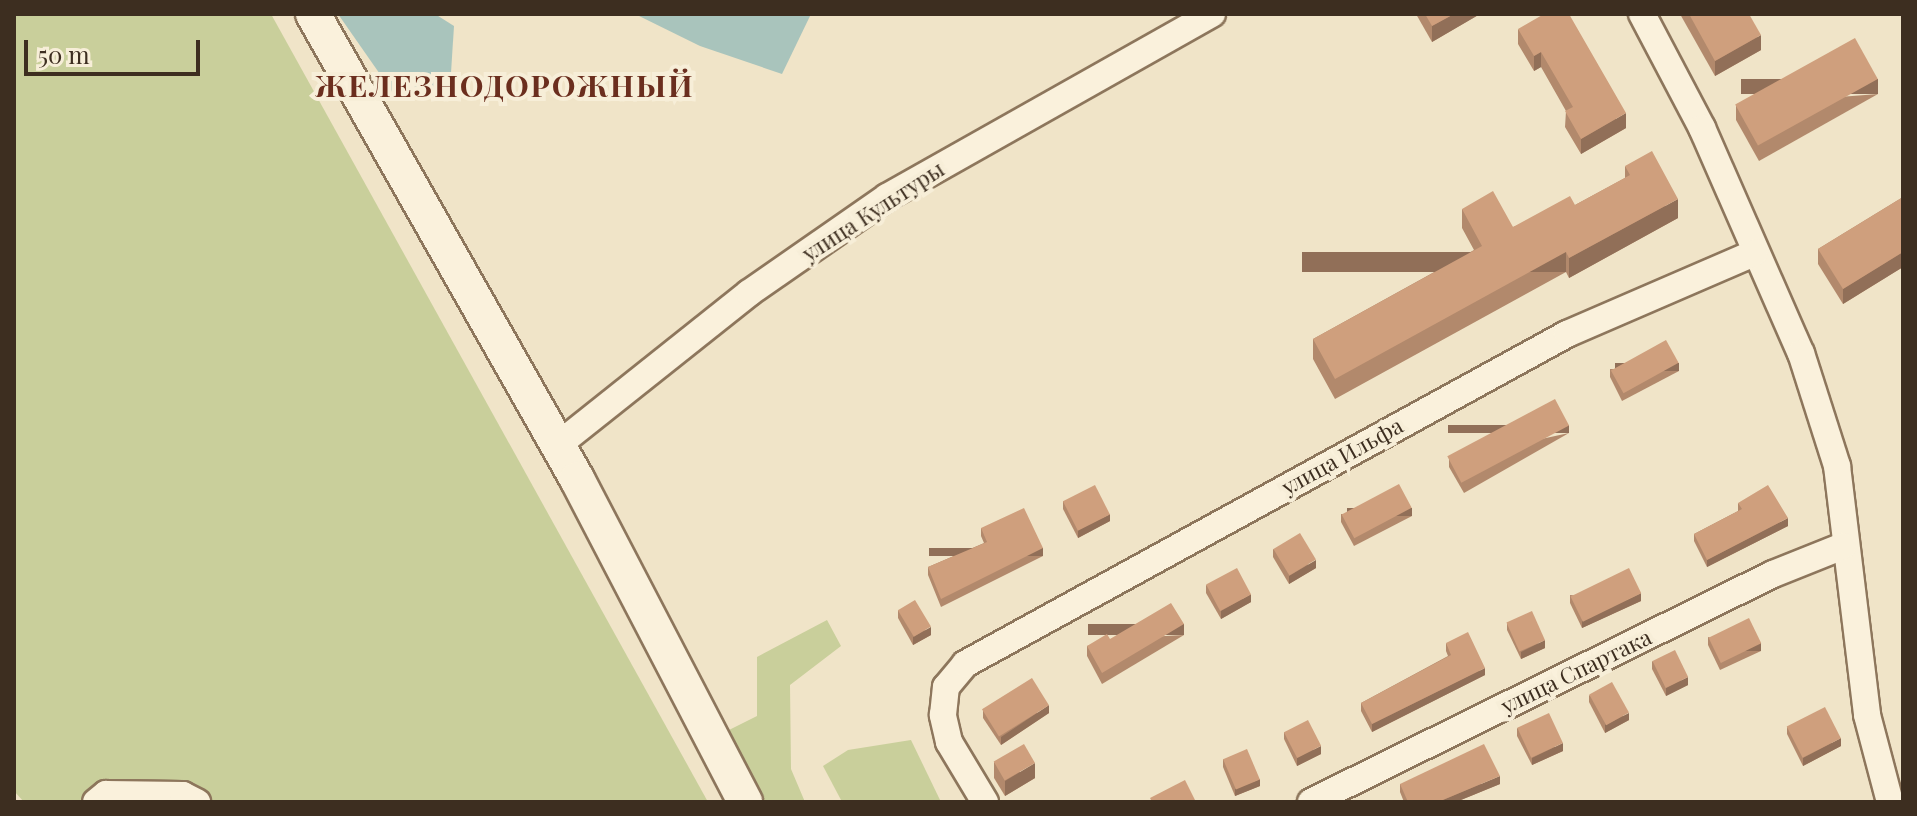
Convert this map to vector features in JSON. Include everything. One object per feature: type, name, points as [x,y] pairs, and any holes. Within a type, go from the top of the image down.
[{"type":"street","points":[[313,14],[558,445],[745,802]]},
{"type":"street","name":"улица Культуры","points":[[558,445],[749,293],[887,197],[1212,14]]},
{"type":"street","points":[[1642,14],[1702,128],[1754,253],[1801,353],[1837,466],[1843,546],[1867,715],[1890,802]]},
{"type":"street","name":"улица Ильфа","points":[[985,802],[949,742],[943,715],[946,687],[985,651],[1567,334],[1754,253]]},
{"type":"street","name":"улица Спартака","points":[[1311,802],[1773,574],[1843,546]]},
{"type":"street","points":[[96,802],[106,794],[183,795],[197,802]]},
{"type":"green space","points":[[14,14],[271,14],[708,802],[24,802],[14,791]]},
{"type":"green space","points":[[827,620],[841,646],[790,685],[791,769],[805,802],[761,802],[725,732],[757,716],[757,657]]},
{"type":"green space","points":[[911,740],[941,802],[841,800],[823,766],[848,750]]},
{"type":"water","points":[[338,14],[435,14],[454,26],[450,88],[398,100]]},
{"type":"water","points":[[811,14],[782,74],[700,46],[637,15]]},
{"type":"building","points":[[1425,14],[1454,14],[1432,26]]},
{"type":"building","points":[[1544,14],[1569,14],[1626,113],[1581,139],[1565,111],[1573,107],[1541,52],[1534,56],[1518,29]]},
{"type":"building","points":[[1689,14],[1749,14],[1761,35],[1715,61]]},
{"type":"building","points":[[1855,38],[1878,79],[1758,146],[1735,104]]},
{"type":"building","points":[[1652,151],[1678,199],[1569,258],[1566,252],[1335,379],[1313,339],[1482,246],[1462,209],[1493,191],[1513,227],[1570,196],[1575,205],[1630,175],[1625,166]]},
{"type":"building","points":[[1903,197],[1903,252],[1843,289],[1818,249]]},
{"type":"building","points":[[1666,340],[1679,363],[1624,393],[1611,371]]},
{"type":"building","points":[[1555,399],[1569,425],[1461,483],[1447,456]]},
{"type":"building","points":[[1399,484],[1412,508],[1354,538],[1342,515]]},
{"type":"building","points":[[1095,485],[1110,514],[1078,531],[1063,501]]},
{"type":"building","points":[[1768,485],[1788,518],[1707,560],[1694,534],[1742,509],[1738,503]]},
{"type":"building","points":[[1024,508],[1043,548],[941,599],[928,567],[987,542],[981,528]]},
{"type":"building","points":[[1300,533],[1316,560],[1289,576],[1273,549]]},
{"type":"building","points":[[1237,568],[1251,594],[1220,611],[1206,584]]},
{"type":"building","points":[[1629,568],[1641,593],[1583,622],[1571,596]]},
{"type":"building","points":[[915,600],[931,627],[914,637],[898,610]]},
{"type":"building","points":[[1171,603],[1184,624],[1102,673],[1087,646],[1107,634],[1110,639]]},
{"type":"building","points":[[1532,611],[1545,640],[1519,652],[1506,622]]},
{"type":"building","points":[[1749,618],[1761,643],[1721,663],[1709,638]]},
{"type":"building","points":[[1468,632],[1485,668],[1372,724],[1361,703],[1451,655],[1446,643]]},
{"type":"building","points":[[1675,650],[1688,677],[1666,688],[1653,661]]},
{"type":"building","points":[[1032,678],[1049,705],[999,736],[982,709]]},
{"type":"building","points":[[1612,682],[1629,713],[1606,725],[1589,695]]},
{"type":"building","points":[[1825,707],[1841,738],[1803,758],[1787,727]]},
{"type":"building","points":[[1549,713],[1563,743],[1531,758],[1517,728]]},
{"type":"building","points":[[1308,720],[1321,746],[1297,758],[1284,732]]},
{"type":"building","points":[[1024,744],[1035,763],[1005,781],[994,762]]},
{"type":"building","points":[[1484,744],[1500,776],[1438,802],[1408,802],[1400,784]]},
{"type":"building","points":[[1247,749],[1260,779],[1236,790],[1223,759]]},
{"type":"building","points":[[1185,780],[1196,802],[1152,802],[1150,798]]},
{"type":"district","name":"ЖЕЛЕЗНОДОРОЖНЫЙ","points":[[505,85]]}]
